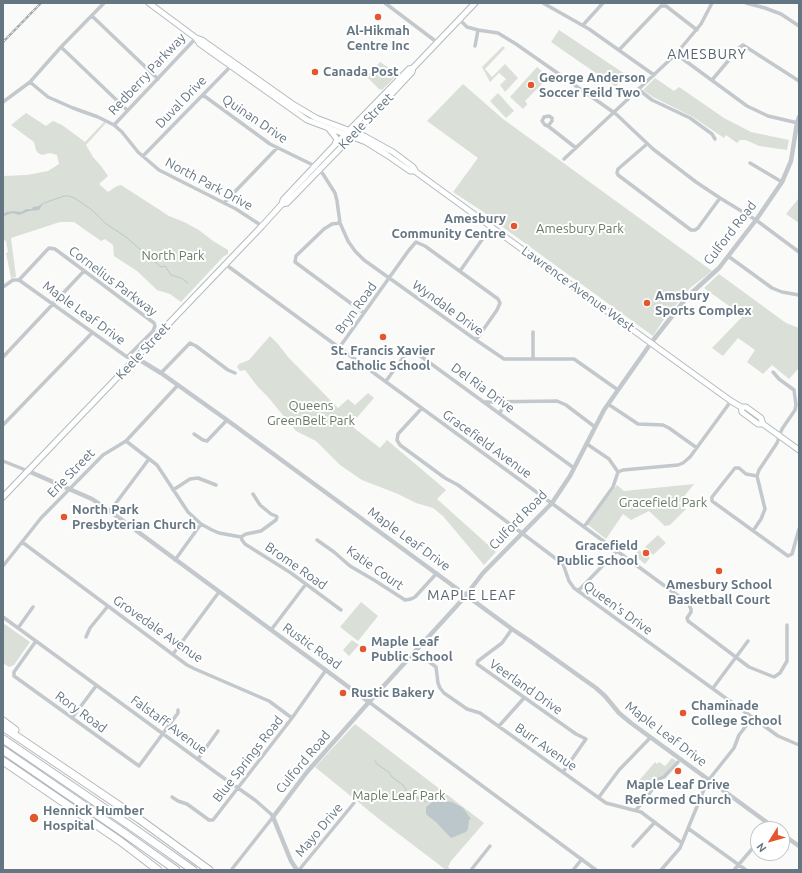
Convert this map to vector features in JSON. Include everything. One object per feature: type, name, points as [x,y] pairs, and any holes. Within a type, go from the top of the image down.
[{"type":"highway","points":[[3,721],[24,738],[32,747]]},
{"type":"highway","points":[[3,727],[140,819],[209,870]]},
{"type":"highway","points":[[3,739],[193,870]]},
{"type":"highway","points":[[3,750],[124,832],[176,870]]},
{"type":"highway","points":[[3,761],[120,841],[158,870]]},
{"type":"highway","points":[[3,767],[28,782],[40,786]]},
{"type":"main road","name":"Keele Street","points":[[317,168],[353,135],[409,69],[413,68],[438,43],[475,3]]},
{"type":"main road","name":"Lawrence Avenue West","points":[[151,4],[196,38],[202,40],[307,120],[328,128],[347,132]]},
{"type":"main road","name":"Keele Street","points":[[3,497],[282,204],[287,203],[347,132],[384,98]]},
{"type":"main road","name":"Lawrence Avenue West","points":[[293,108],[353,135],[387,155],[410,171],[415,171]]},
{"type":"main road","points":[[364,123],[362,129],[364,136]]},
{"type":"main road","points":[[328,128],[336,138],[335,145]]},
{"type":"main road","name":"Lawrence Avenue West","points":[[353,135],[364,136],[393,152],[413,167],[415,171],[731,401],[741,407],[746,407],[761,418],[763,424]]},
{"type":"main road","name":"Lawrence Avenue West","points":[[741,407],[742,412],[758,424],[763,424],[799,450]]},
{"type":"street","points":[[3,102],[30,82],[61,47],[104,3]]},
{"type":"street","points":[[385,3],[438,43]]},
{"type":"street","points":[[543,3],[583,25],[654,75]]},
{"type":"street","points":[[583,25],[603,3]]},
{"type":"street","points":[[564,159],[676,54],[697,30],[712,3]]},
{"type":"street","points":[[746,3],[781,14],[799,26]]},
{"type":"street","points":[[619,50],[661,6],[666,6],[697,30]]},
{"type":"street","points":[[92,16],[158,79]]},
{"type":"street","points":[[459,19],[467,27],[503,35],[613,112],[659,154],[720,198],[756,220],[799,252]]},
{"type":"street","points":[[475,46],[478,30]]},
{"type":"street","name":"Redberry Parkway","points":[[114,125],[196,38]]},
{"type":"street","points":[[712,80],[743,45],[799,82]]},
{"type":"street","points":[[61,47],[127,110]]},
{"type":"street","points":[[676,54],[752,109],[768,116],[798,123]]},
{"type":"street","name":"Duval Drive","points":[[143,156],[233,64]]},
{"type":"street","name":"North Park Drive","points":[[30,82],[48,97],[114,125],[143,156],[160,170],[245,214],[262,226]]},
{"type":"street","points":[[638,89],[652,100],[690,118],[712,134],[715,139]]},
{"type":"street","name":"Quinan Drive","points":[[203,95],[277,148],[317,168]]},
{"type":"street","name":"Culford Road","points":[[232,869],[299,782],[466,595],[483,573],[552,503],[574,468],[608,404],[618,390],[687,297],[719,268],[756,220],[782,182],[791,161],[799,117]]},
{"type":"street","points":[[548,126],[576,148]]},
{"type":"street","points":[[647,144],[618,169],[616,173],[691,230],[698,228],[720,198]]},
{"type":"street","points":[[224,203],[277,148]]},
{"type":"street","points":[[750,163],[782,182]]},
{"type":"street","name":"Wyndale Drive","points":[[317,168],[329,182],[334,193],[337,201],[340,223],[348,241],[356,252],[390,278],[504,359],[533,358],[577,360],[618,390]]},
{"type":"street","points":[[340,223],[332,224],[324,228],[296,256],[295,262],[364,313]]},
{"type":"street","points":[[476,340],[497,310],[500,303],[498,299],[460,271],[492,227]]},
{"type":"street","name":"Bryn Road","points":[[339,348],[416,242],[425,246],[460,271]]},
{"type":"street","name":"Cornelius Parkway","points":[[3,287],[13,280],[19,280],[50,248],[54,249],[150,319],[155,326]]},
{"type":"street","points":[[728,256],[772,288],[788,294],[799,295]]},
{"type":"street","name":"Gracefield Avenue","points":[[225,264],[552,503],[616,552],[688,603],[692,609],[687,618],[688,621],[754,669],[776,677],[780,673],[787,661],[787,625]]},
{"type":"street","points":[[3,357],[84,271]]},
{"type":"street","name":"Maple Leaf Drive","points":[[19,280],[127,357],[143,362],[178,385],[512,629],[596,688],[605,696],[622,717],[763,821]]},
{"type":"street","name":"Keele Street","points":[[127,357],[153,331],[155,326]]},
{"type":"street","points":[[533,332],[533,358]]},
{"type":"street","points":[[3,425],[92,333]]},
{"type":"street","points":[[161,373],[190,343],[228,370],[235,373]]},
{"type":"street","name":"Del Ria Drive","points":[[386,381],[405,355],[410,351],[413,351],[574,468]]},
{"type":"street","points":[[753,531],[762,519],[765,509],[757,476],[761,466],[777,443],[782,429],[795,410],[796,405],[794,390],[779,379],[773,372]]},
{"type":"street","name":"Erie Street","points":[[3,566],[41,518],[70,490],[103,454],[126,441],[178,385]]},
{"type":"street","points":[[485,402],[557,401],[566,405],[595,427]]},
{"type":"street","points":[[618,472],[623,470],[678,465],[689,458],[731,401]]},
{"type":"street","points":[[500,414],[505,402]]},
{"type":"street","points":[[608,404],[638,424],[662,425],[669,428],[697,448]]},
{"type":"street","name":"Queen's Drive","points":[[422,408],[398,434],[396,439],[398,444],[445,478],[458,485],[521,534],[563,564],[571,585],[578,591],[778,736],[799,745]]},
{"type":"street","points":[[751,418],[754,413]]},
{"type":"street","points":[[194,434],[207,441],[227,420]]},
{"type":"street","points":[[126,441],[157,465],[185,509],[201,524],[218,533],[241,537],[264,529],[277,517],[260,505],[253,494]]},
{"type":"street","points":[[587,444],[609,460],[618,472]]},
{"type":"street","points":[[110,511],[149,459]]},
{"type":"street","name":"Rustic Road","points":[[3,461],[92,499],[110,511],[596,870]]},
{"type":"street","points":[[757,476],[746,474],[739,468],[735,468],[711,499],[713,502],[788,556],[792,554],[799,530]]},
{"type":"street","points":[[584,527],[613,487],[618,472]]},
{"type":"street","points":[[173,490],[190,479],[198,478],[216,485]]},
{"type":"street","points":[[175,560],[201,524]]},
{"type":"street","name":"Brome Road","points":[[241,537],[245,544],[292,573],[341,610]]},
{"type":"street","name":"Katie Court","points":[[317,540],[350,566],[405,600],[415,597],[437,573]]},
{"type":"street","name":"Grovedale Avenue","points":[[22,542],[195,669],[269,701],[292,718]]},
{"type":"street","points":[[578,591],[616,552]]},
{"type":"street","points":[[271,630],[306,584]]},
{"type":"street","points":[[173,654],[219,592]]},
{"type":"street","points":[[86,637],[90,628],[108,606]]},
{"type":"street","points":[[18,628],[33,607]]},
{"type":"street","name":"Falstaff Avenue","points":[[3,617],[267,809],[273,817],[291,861],[298,870]]},
{"type":"street","name":"Veerland Drive","points":[[512,629],[499,646],[477,664],[576,734],[586,739],[563,772]]},
{"type":"street","name":"Rory Road","points":[[36,641],[14,672],[14,676],[139,766],[163,734]]},
{"type":"street","points":[[713,688],[748,641]]},
{"type":"street","name":"Burr Avenue","points":[[416,651],[436,667],[438,683],[444,693],[464,707],[480,713],[608,804],[643,813],[682,843]]},
{"type":"street","name":"Blue Springs Road","points":[[172,796],[178,801],[187,804],[211,821],[213,820],[292,718],[326,670]]},
{"type":"street","points":[[72,718],[96,686]]},
{"type":"street","points":[[499,726],[524,698]]},
{"type":"street","points":[[163,734],[178,713],[178,710]]},
{"type":"street","points":[[661,870],[676,853],[682,843],[707,782],[734,748],[739,735],[752,717]]},
{"type":"street","points":[[198,759],[218,731]]},
{"type":"street","points":[[599,797],[619,770],[650,738]]},
{"type":"street","points":[[636,810],[659,780],[664,777],[678,762]]},
{"type":"street","name":"Mayo Drive","points":[[298,870],[354,803]]},
{"type":"street","points":[[633,846],[655,822]]},
{"type":"street","points":[[689,829],[746,870]]},
{"type":"street","points":[[471,870],[490,846]]},
{"type":"street","points":[[734,870],[750,851]]},
{"type":"street","points":[[572,870],[582,860]]},
{"type":"green space","points":[[559,30],[625,74],[616,87],[551,42]]},
{"type":"green space","points":[[503,46],[505,48],[485,69],[492,77],[505,64],[518,78],[505,92],[500,85],[506,79],[499,73],[490,82],[482,67]]},
{"type":"green space","points":[[380,62],[398,74],[382,90],[379,89],[365,75],[367,76]]},
{"type":"green space","name":"George Anderson Soccer Feild Two","points":[[537,67],[549,77],[547,78],[550,80],[546,84],[542,84],[525,101],[527,105],[523,109],[510,97]]},
{"type":"green space","points":[[655,78],[674,91],[679,87],[724,118],[751,132],[789,140],[787,150],[759,146],[746,140],[740,140],[737,143],[726,135],[724,138],[693,117],[653,97],[643,90]]},
{"type":"green space","name":"Amesbury Park","points":[[463,84],[503,119],[712,271],[690,288],[662,322],[653,336],[493,220],[494,219],[453,192],[478,158],[427,121]]},
{"type":"green space","points":[[498,93],[514,111],[506,118],[490,101]]},
{"type":"green space","name":"North Park","points":[[26,113],[46,126],[53,121],[62,125],[85,142],[104,122],[106,123],[86,145],[93,157],[108,176],[99,184],[108,192],[121,185],[169,216],[199,230],[228,250],[228,254],[223,257],[181,302],[170,294],[157,290],[137,271],[114,256],[113,245],[105,239],[101,241],[74,222],[60,222],[11,238],[16,277],[11,278],[6,253],[8,252],[6,241],[4,240],[3,236],[3,176],[27,175],[48,171],[59,164],[57,155],[50,153],[42,155],[38,153],[34,142],[11,125]]},
{"type":"green space","points":[[799,198],[799,223],[786,214]]},
{"type":"green space","points":[[719,274],[786,323],[799,328],[799,368],[789,379],[772,365],[763,374],[747,362],[755,350],[738,338],[723,356],[712,348],[743,316],[704,288]]},
{"type":"green space","name":"Queens GreenBelt Park","points":[[270,336],[288,357],[338,408],[348,399],[355,405],[368,393],[374,398],[354,421],[354,428],[380,448],[387,440],[446,490],[437,499],[496,552],[484,565],[443,516],[433,508],[416,503],[398,494],[362,480],[340,465],[316,441],[296,431],[245,370],[240,371],[237,367],[239,364],[249,360]]},
{"type":"green space","name":"Gracefield Park","points":[[694,484],[679,503],[686,509],[670,525],[665,526],[649,511],[631,520],[623,514],[606,539],[587,524],[617,485],[624,491]]},
{"type":"green space","points":[[658,535],[666,543],[653,555],[645,547]]},
{"type":"green space","points":[[639,550],[650,558],[645,564],[634,555]]},
{"type":"green space","points":[[361,602],[378,616],[358,641],[340,627]]},
{"type":"green space","points":[[3,623],[30,642],[14,665],[9,667],[3,663]]},
{"type":"green space","points":[[352,640],[359,645],[349,656],[343,650]]},
{"type":"green space","name":"Maple Leaf Park","points":[[355,724],[484,823],[451,861],[448,867],[451,870],[446,870],[379,819],[315,767]]},
{"type":"green space","points":[[672,758],[676,761],[646,797],[642,794],[645,789],[637,783],[655,762],[657,764],[659,762],[665,766]]},
{"type":"shaded area","points":[[44,202],[39,210],[29,211],[19,215],[13,213],[3,216],[3,214],[7,212],[21,212],[26,209],[32,209],[33,207],[39,206]]},
{"type":"shaded area","points":[[435,800],[452,802],[463,808],[471,819],[469,820],[468,829],[466,832],[451,838],[428,816],[426,813],[426,807]]},
{"type":"waterway","points":[[44,203],[64,196],[69,196],[76,199],[92,210],[105,223],[126,237],[161,267],[165,266],[171,275],[181,278],[188,283]]},
{"type":"waterway","points":[[375,761],[403,785],[409,794],[426,802]]},
{"type":"railway","points":[[3,42],[41,3]]},
{"type":"place","name":"Al-Hikmah Centre Inc","points":[[378,17]]},
{"type":"place","name":"Canada Post","points":[[315,72]]},
{"type":"place","name":"George Anderson Soccer Feild Two","points":[[531,85]]},
{"type":"place","name":"Amesbury Community Centre","points":[[514,226]]},
{"type":"place","name":"Amsbury Sports Complex","points":[[647,303]]},
{"type":"place","name":"St. Francis Xavier Catholic School","points":[[383,337]]},
{"type":"place","name":"North Park Presbyterian Church","points":[[64,517]]},
{"type":"place","name":"Gracefield Public School","points":[[646,553]]},
{"type":"place","name":"Amesbury School Basketball Court","points":[[719,571]]},
{"type":"place","name":"Maple Leaf Public School","points":[[363,649]]},
{"type":"place","name":"Rustic Bakery","points":[[343,693]]},
{"type":"place","name":"Chaminade College School","points":[[683,713]]},
{"type":"place","name":"Maple Leaf Drive Reformed Church","points":[[678,771]]},
{"type":"place","name":"Hennick Humber Hospital","points":[[34,818]]},
{"type":"district","name":"AMESBURY","points":[[707,54]]},
{"type":"district","name":"MAPLE LEAF","points":[[472,595]]}]
